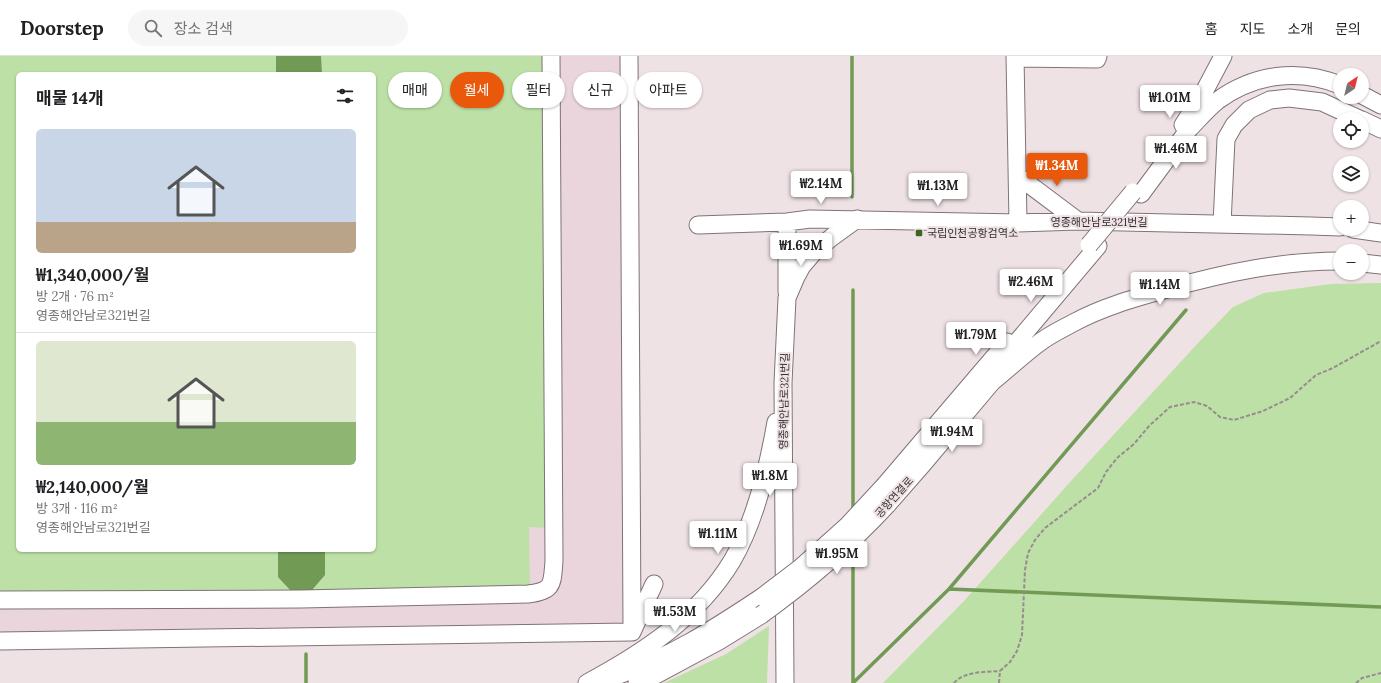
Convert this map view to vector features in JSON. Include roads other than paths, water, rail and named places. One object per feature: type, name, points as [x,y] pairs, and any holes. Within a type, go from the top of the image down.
[{"type":"street","points":[[0,600],[301,599],[528,594],[541,593],[547,590],[552,581],[554,561],[551,56]]},
{"type":"street","points":[[629,56],[632,632]]},
{"type":"street","points":[[1018,222],[1019,57],[1075,57],[1097,59],[1098,56]]},
{"type":"street","points":[[1137,193],[1204,92],[1223,56]]},
{"type":"street","points":[[992,382],[1017,342],[1093,245],[1189,129],[1217,101],[1238,89],[1259,80],[1278,75],[1306,75],[1333,82]]},
{"type":"street","points":[[1222,224],[1226,139],[1234,125],[1249,110],[1270,100],[1289,98],[1322,102],[1344,112]]},
{"type":"street","points":[[1369,99],[1381,105]]},
{"type":"street","points":[[1369,123],[1381,129]]},
{"type":"street","points":[[1018,176],[1078,221]]},
{"type":"street","name":"영종해안남로321번길","points":[[698,225],[787,222],[810,219],[857,219],[1018,222],[1078,221],[1333,228]]},
{"type":"street","name":"영종해안남로321번길","points":[[785,683],[784,383],[786,312],[788,298],[790,288],[802,266],[818,248],[857,219]]},
{"type":"street","points":[[786,312],[787,222]]},
{"type":"street","points":[[1369,231],[1381,233]]},
{"type":"street","name":"공항연결로","points":[[596,683],[638,669],[697,639],[762,598],[800,568],[848,525],[885,485],[1093,245]]},
{"type":"street","points":[[992,382],[1039,342],[1099,310],[1133,298],[1226,273],[1277,265],[1313,261],[1333,261]]},
{"type":"street","points":[[1369,264],[1381,265]]},
{"type":"street","name":"공항연결로","points":[[637,683],[652,677],[719,642],[794,592],[833,559],[867,527],[887,505],[992,382]]},
{"type":"street","points":[[587,683],[640,653],[687,616],[710,591],[732,561],[747,530],[760,494],[770,454],[784,383]]},
{"type":"street","points":[[632,632],[654,584]]},
{"type":"street","points":[[0,641],[632,632]]},
{"type":"waterway","points":[[852,56],[852,197]]},
{"type":"waterway","points":[[853,290],[853,511]]},
{"type":"waterway","points":[[853,683],[949,589],[1186,310]]},
{"type":"waterway","points":[[853,547],[853,683]]},
{"type":"waterway","points":[[949,589],[1381,607]]},
{"type":"waterway","points":[[306,654],[306,683]]},
{"type":"place","name":"국립인천공항검역소","points":[[919,233]]}]
